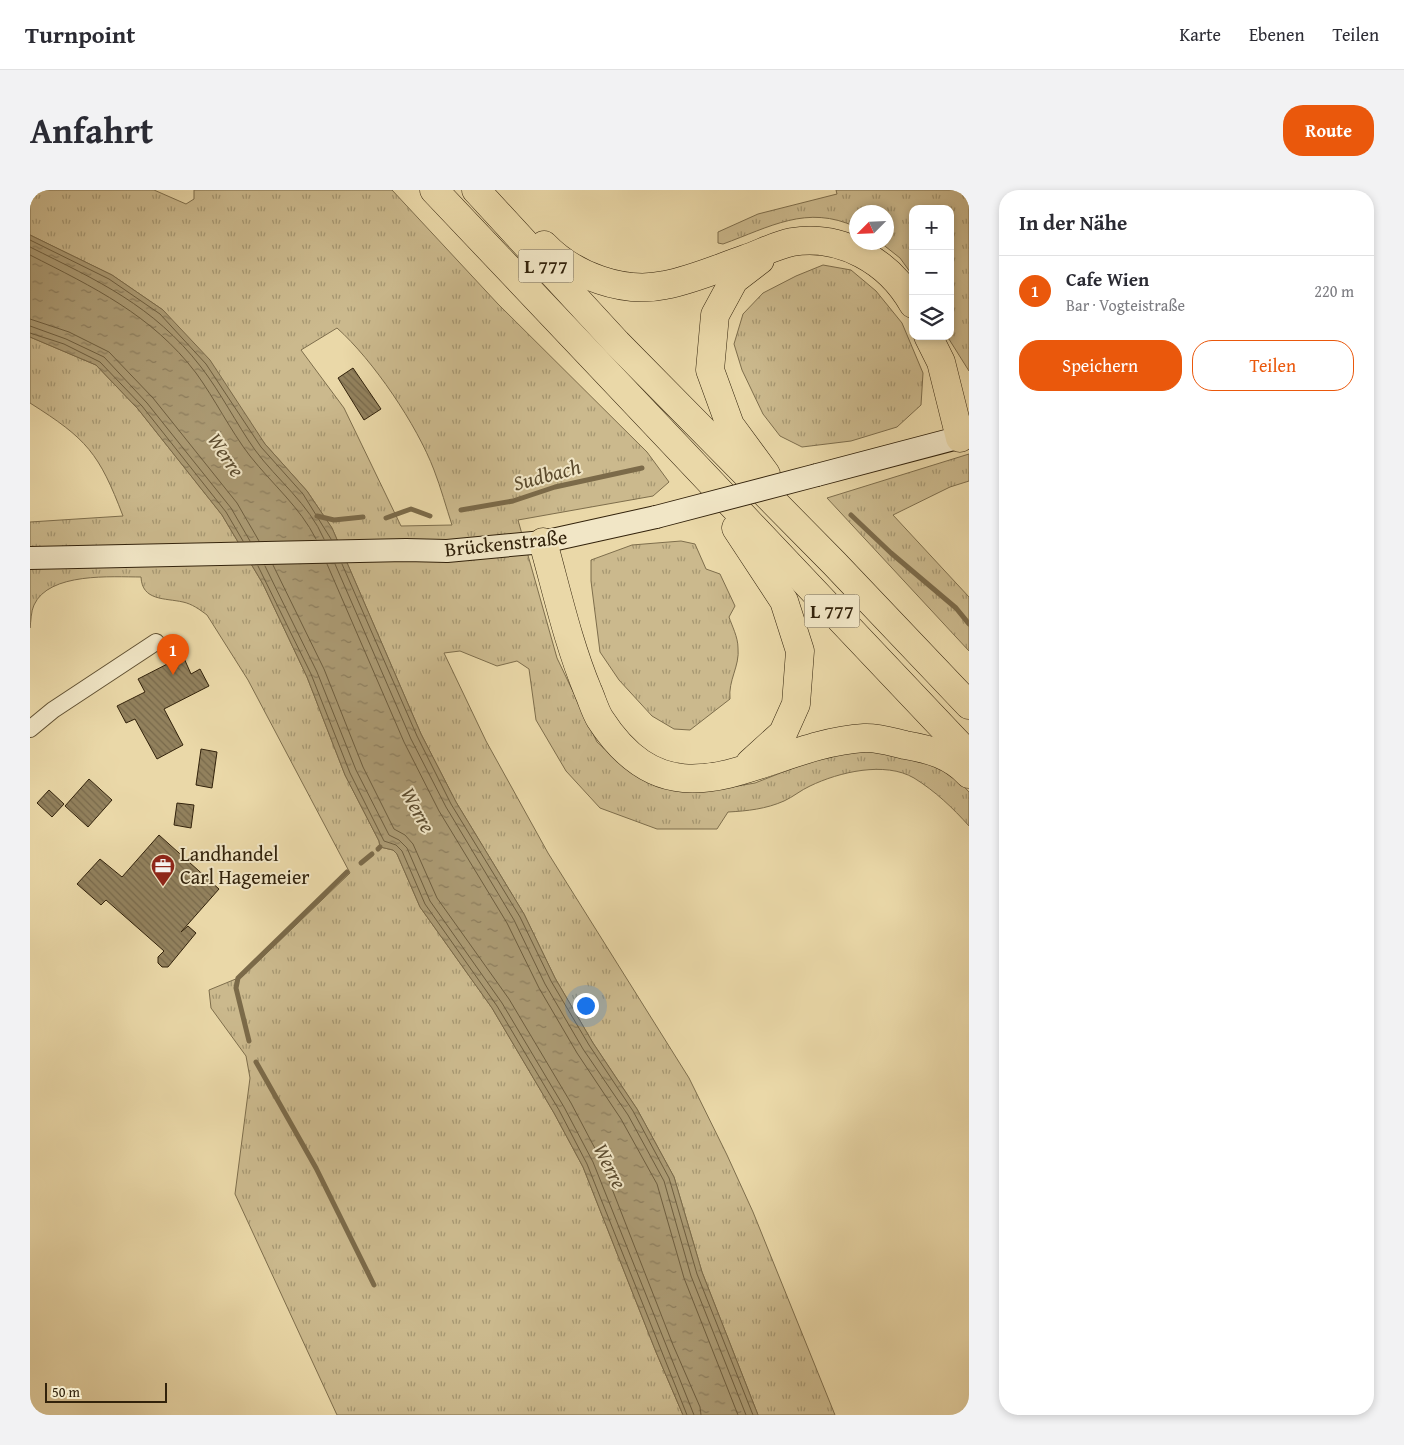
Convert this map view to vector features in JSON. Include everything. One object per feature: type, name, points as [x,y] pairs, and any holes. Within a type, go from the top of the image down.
[{"type":"highway","name":"L 777","points":[[434,190],[969,755]]},
{"type":"highway","name":"L 777","points":[[476,190],[617,343],[860,590],[969,705]]},
{"type":"highway","name":"L 777","points":[[491,190],[552,253],[584,274],[627,288],[665,286],[791,242],[825,242],[841,245],[862,253],[889,272],[909,299]]},
{"type":"highway","points":[[791,242],[753,264],[734,280],[715,315],[710,370],[730,425],[762,471],[845,558],[860,590]]},
{"type":"highway","points":[[930,340],[941,362],[965,436]]},
{"type":"highway","points":[[695,467],[784,601],[800,651],[796,704],[783,734],[739,772]]},
{"type":"highway","points":[[543,542],[580,671],[599,717],[620,745],[643,766],[668,775],[696,779],[722,777],[826,743],[866,737],[933,750],[960,765],[969,774]]},
{"type":"main road","name":"Brückenstraße","points":[[30,558],[406,550],[447,551],[543,542],[656,517],[965,436]]},
{"type":"street","points":[[30,729],[52,710],[156,642]]},
{"type":"green space","points":[[30,190],[154,190],[186,204],[194,199],[194,190],[392,190],[498,304],[647,452],[669,482],[653,496],[518,520],[557,658],[597,742],[622,765],[720,789],[755,783],[852,745],[919,754],[955,777],[969,792],[969,826],[943,800],[914,778],[890,770],[862,770],[834,776],[770,806],[728,812],[717,829],[657,829],[600,808],[566,771],[536,720],[529,669],[517,661],[497,666],[460,651],[444,653],[486,741],[548,853],[689,1078],[753,1212],[835,1415],[758,1415],[702,1272],[674,1177],[637,1109],[593,1043],[555,978],[524,914],[456,802],[421,734],[332,528],[307,491],[265,444],[163,310],[112,275],[30,235]],"holes":[[[337,328],[351,341],[393,394],[417,433],[434,470],[452,525],[401,526],[344,408],[301,350]]]},
{"type":"green space","points":[[836,190],[969,190],[969,371],[950,340],[954,340],[954,205],[909,205],[909,270],[900,258],[890,250],[894,250],[894,205],[849,205],[849,224],[838,220],[821,218],[789,220],[723,244],[718,243],[718,232],[758,214],[837,194]]},
{"type":"green space","points":[[823,265],[851,270],[876,291],[902,323],[923,373],[921,405],[897,427],[851,441],[802,447],[780,436],[763,414],[742,370],[734,344],[743,314],[763,293]]},
{"type":"green space","points":[[30,337],[96,365],[138,409],[222,515],[263,584],[307,677],[345,775],[379,841],[380,847],[393,850],[397,854],[420,907],[492,1008],[554,1113],[583,1167],[683,1415],[337,1415],[235,1194],[250,1078],[246,1056],[211,1008],[209,990],[243,976],[350,873],[248,680],[207,615],[186,603],[162,599],[150,594],[142,585],[141,577],[98,577],[67,582],[53,587],[42,594],[33,607],[30,628],[30,522],[123,516],[106,477],[89,449],[65,427],[30,403]]},
{"type":"green space","points":[[969,454],[969,481],[950,487],[893,515],[969,597],[969,651],[827,498]]},
{"type":"green space","points":[[681,541],[695,544],[706,569],[720,574],[735,606],[729,617],[738,644],[738,655],[730,699],[690,730],[674,729],[652,716],[619,680],[600,652],[591,581],[591,560],[632,545]]},
{"type":"water","name":"Werre","points":[[30,235],[112,275],[163,310],[210,360],[265,444],[307,491],[332,528],[421,734],[456,802],[524,914],[555,978],[593,1043],[637,1109],[674,1177],[702,1272],[758,1415],[683,1415],[583,1167],[554,1113],[492,1008],[420,907],[397,854],[393,850],[380,847],[379,841],[345,775],[307,677],[263,584],[222,515],[138,409],[96,365],[30,337]]},
{"type":"building","points":[[353,368],[381,409],[364,420],[338,378]]},
{"type":"building","points":[[183,656],[191,674],[200,669],[209,686],[164,709],[183,745],[157,759],[135,719],[126,723],[117,706],[145,692],[138,679]]},
{"type":"building","points":[[201,749],[217,752],[212,788],[196,785]]},
{"type":"building","points":[[89,779],[112,800],[88,827],[65,806]]},
{"type":"building","points":[[49,790],[64,804],[52,817],[37,803]]},
{"type":"building","points":[[177,803],[194,805],[191,828],[174,825]]},
{"type":"building","points":[[159,835],[219,889],[181,932],[188,926],[196,933],[168,967],[162,967],[158,963],[158,957],[164,951],[106,900],[101,905],[77,884],[100,859],[122,877]]},
{"type":"waterway","name":"Sudbach","points":[[461,510],[513,501],[555,487],[642,468]]},
{"type":"waterway","name":"Sudbach","points":[[386,518],[411,509],[430,516]]},
{"type":"waterway","name":"Sudbach","points":[[851,515],[891,553],[956,608],[969,624]]},
{"type":"waterway","name":"Sudbach","points":[[317,516],[334,520],[363,517]]},
{"type":"waterway","points":[[361,863],[372,854]]},
{"type":"waterway","points":[[249,1041],[236,988],[238,978],[347,872]]},
{"type":"waterway","points":[[256,1062],[316,1168],[374,1285]]},
{"type":"place","name":"Cafe Wien","points":[[173,675]]},
{"type":"place","name":"Landhandel Carl Hagemeier","points":[[163,887]]}]
